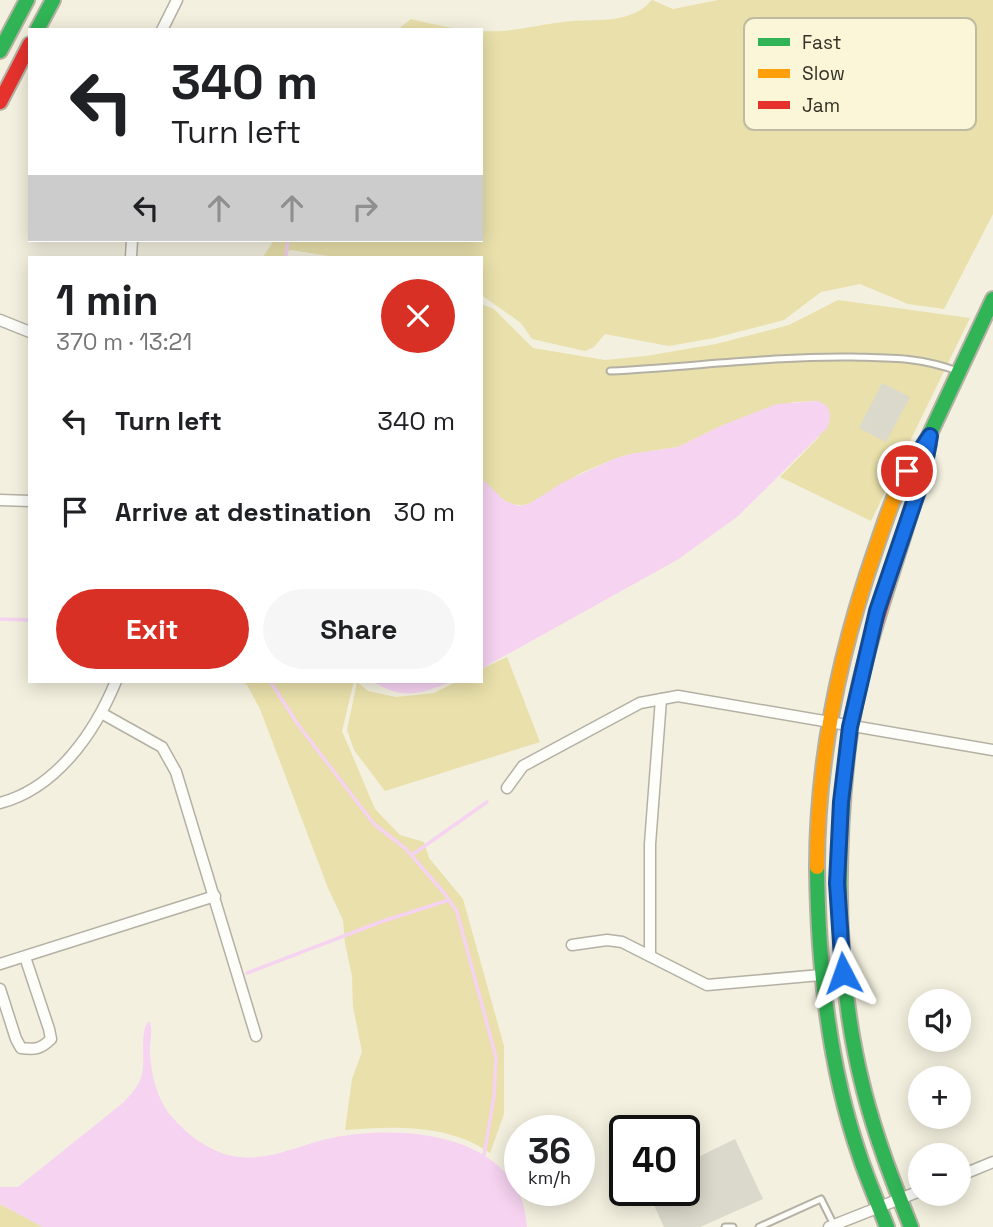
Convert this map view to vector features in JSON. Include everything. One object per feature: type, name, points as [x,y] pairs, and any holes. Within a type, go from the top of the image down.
[{"type":"street","points":[[0,51],[27,0]]},
{"type":"street","points":[[38,28],[53,0]]},
{"type":"street","points":[[163,28],[177,0]]},
{"type":"street","points":[[0,102],[28,48]]},
{"type":"street","points":[[887,1227],[857,1145],[831,1042],[822,974],[817,880],[818,797],[828,724],[855,612],[907,471],[930,436],[957,371],[993,299]]},
{"type":"street","points":[[0,320],[28,331]]},
{"type":"street","points":[[911,1227],[898,1200],[881,1149],[853,1043],[843,973],[837,883],[841,802],[850,727],[877,611],[922,479],[930,436]]},
{"type":"street","points":[[0,500],[28,501]]},
{"type":"street","points":[[0,803],[48,779],[77,749],[103,714],[115,683]]},
{"type":"street","points":[[507,788],[523,766],[640,703],[678,696],[828,724],[993,750]]},
{"type":"street","points":[[650,956],[650,844],[661,699]]},
{"type":"street","points":[[103,714],[162,747],[176,772],[256,1036]]},
{"type":"street","points":[[0,964],[215,896]]},
{"type":"street","points":[[572,945],[607,940],[622,942],[707,985],[843,973]]},
{"type":"street","points":[[0,989],[21,1048],[33,1050],[43,1047],[51,1039],[49,1029],[24,957]]},
{"type":"street","points":[[971,1171],[993,1162]]},
{"type":"street","points":[[831,1226],[908,1196]]},
{"type":"lane","points":[[610,371],[690,367],[780,357],[929,360],[957,371]]},
{"type":"lane","points":[[759,1227],[821,1199],[831,1226]]},
{"type":"lane","points":[[725,1227],[733,1227]]},
{"type":"shaded area","points":[[652,0],[673,9],[718,0],[993,0],[993,214],[944,309],[908,304],[860,284],[821,292],[784,320],[714,338],[669,346],[605,334],[594,347],[585,351],[532,339],[521,323],[484,297],[483,256],[329,256],[291,250],[284,256],[264,256],[273,242],[483,242],[483,31],[625,17],[644,8]]},
{"type":"shaded area","points":[[411,19],[456,28],[400,28]]},
{"type":"shaded area","points":[[838,300],[970,318],[871,521],[780,477],[819,437],[818,401],[793,402],[723,425],[678,447],[614,459],[581,473],[529,504],[507,502],[483,480],[483,305],[494,309],[533,348],[605,360],[716,344],[789,325]]},
{"type":"shaded area","points":[[817,401],[826,405],[830,420],[827,428],[737,517],[677,560],[483,668],[483,480],[505,501],[519,506],[529,504],[562,483],[614,459],[678,447],[723,425],[777,404]]},
{"type":"shaded area","points":[[507,657],[540,742],[385,791],[354,750],[347,730],[357,683],[368,691],[396,697],[434,693],[454,683],[483,683],[483,668]]},
{"type":"shaded area","points":[[244,683],[354,683],[342,731],[375,809],[400,835],[424,842],[429,858],[463,899],[504,1046],[504,1114],[490,1153],[457,1137],[439,1132],[401,1128],[345,1130],[352,1079],[362,1052],[353,1007],[352,976],[343,920],[328,888],[260,709]]},
{"type":"shaded area","points":[[375,683],[448,683],[412,693]]},
{"type":"shaded area","points":[[149,1021],[152,1069],[162,1103],[178,1124],[207,1146],[233,1156],[260,1157],[336,1137],[360,1134],[415,1134],[442,1139],[468,1147],[491,1160],[504,1173],[504,1206],[524,1206],[527,1227],[43,1227],[0,1204],[0,1187],[18,1187],[132,1093],[143,1071],[146,1026]]},
{"type":"shaded area","points":[[0,1204],[43,1227],[0,1227]]},
{"type":"building","points":[[882,383],[910,397],[886,442],[859,428]]},
{"type":"building","points":[[735,1139],[763,1199],[700,1227],[664,1227],[654,1206],[700,1206],[700,1156]]},
{"type":"waterway","points":[[286,256],[288,242]]},
{"type":"waterway","points":[[0,619],[28,620]]},
{"type":"waterway","points":[[271,683],[299,726],[374,824],[406,849],[457,912],[496,1057],[494,1097],[484,1155]]},
{"type":"waterway","points":[[412,855],[487,802]]},
{"type":"waterway","points":[[247,973],[383,921],[449,900]]},
{"type":"traffic: fast","points":[[0,51],[27,0]]},
{"type":"traffic: fast","points":[[38,28],[53,0]]},
{"type":"traffic: fast","points":[[914,460],[928,438],[993,299]]},
{"type":"traffic: fast","points":[[848,748],[840,877],[840,920],[847,1006],[864,1091],[885,1160],[911,1227]]},
{"type":"traffic: fast","points":[[817,867],[823,978],[833,1051],[849,1122],[887,1227]]},
{"type":"traffic: slow","points":[[817,867],[821,786],[842,666],[863,587],[884,526],[897,492],[914,460]]},
{"type":"traffic: jam","points":[[0,102],[28,48]]},
{"type":"traffic: jam","points":[[848,748],[854,709],[873,632],[929,444]]},
{"type":"route","points":[[843,973],[837,883],[844,761],[877,611],[922,479],[930,436],[907,471]]}]
